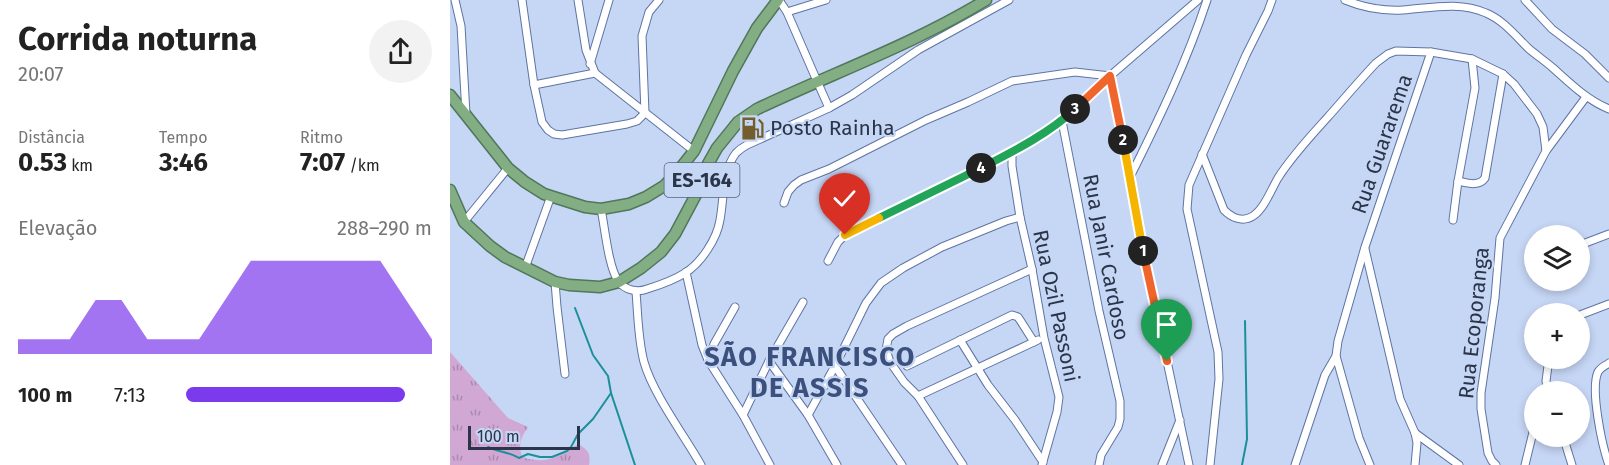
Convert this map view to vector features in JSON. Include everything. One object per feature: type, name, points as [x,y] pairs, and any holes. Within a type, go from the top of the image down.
[{"type":"highway","name":"ES-164","points":[[450,95],[508,168],[544,194],[585,207],[601,209],[628,204],[664,186],[694,151],[756,28],[778,0]]},
{"type":"highway","name":"ES-164","points":[[450,190],[464,222],[490,246],[525,268],[555,282],[569,285],[600,287],[619,282],[661,252],[675,234],[699,189],[708,164],[717,148],[738,122],[757,109],[926,33],[986,0]]},
{"type":"street","points":[[455,0],[461,26],[466,116]]},
{"type":"street","points":[[522,0],[534,85],[542,122],[554,134],[562,135],[627,124],[637,121],[645,113],[642,36],[649,12],[659,0]]},
{"type":"street","points":[[578,0],[582,34],[590,64],[595,73],[694,151]]},
{"type":"street","points":[[590,64],[609,0]]},
{"type":"street","points":[[778,0],[788,12],[829,108]]},
{"type":"street","points":[[788,12],[826,0]]},
{"type":"street","points":[[601,209],[610,260],[619,282],[628,289],[636,292],[662,284],[686,272],[697,262],[716,233],[720,222],[727,174],[736,154],[747,144],[829,108],[918,50],[1009,0]]},
{"type":"street","points":[[828,261],[838,242],[845,235],[1012,152],[1062,121],[1198,0]]},
{"type":"street","points":[[1130,177],[1193,41],[1207,0]]},
{"type":"street","points":[[1210,465],[1219,379],[1218,352],[1187,209],[1189,185],[1272,0]]},
{"type":"street","points":[[1345,0],[1357,5],[1383,9],[1402,10],[1446,6],[1466,7],[1485,12],[1499,20],[1586,97],[1609,109]]},
{"type":"street","points":[[1525,0],[1552,29],[1585,54],[1609,78]]},
{"type":"street","points":[[1202,154],[1224,210],[1236,219],[1253,216],[1261,207],[1286,165],[1305,141],[1376,63],[1396,51],[1431,52],[1472,59],[1503,74],[1514,84],[1537,114],[1543,127],[1546,150]]},
{"type":"street","name":"Rua Guararema","points":[[1336,356],[1340,330],[1365,247],[1431,52]]},
{"type":"street","points":[[1453,220],[1475,88],[1472,59]]},
{"type":"street","points":[[784,203],[788,192],[801,180],[829,169],[926,120],[1012,81],[1075,72],[1110,76]]},
{"type":"street","points":[[534,85],[595,73]]},
{"type":"street","points":[[1458,181],[1477,184],[1484,181],[1503,74]]},
{"type":"street","points":[[1110,76],[1142,243],[1189,465]]},
{"type":"street","name":"Rua Ecoporanga","points":[[1496,465],[1488,453],[1482,418],[1481,393],[1495,298],[1500,255],[1499,242],[1546,150],[1586,97]]},
{"type":"street","name":"Rua Janir Cardoso","points":[[1062,121],[1099,311],[1120,401],[1118,427],[1101,455],[1099,465]]},
{"type":"street","name":"Rua Ozil Passoni","points":[[1012,152],[1020,217],[1032,268],[1044,338],[1059,397],[1042,464]]},
{"type":"street","points":[[464,222],[508,168]]},
{"type":"street","points":[[525,268],[551,196]]},
{"type":"street","points":[[808,416],[866,303],[881,283],[903,268],[942,248],[1020,217]]},
{"type":"street","points":[[1590,241],[1609,234]]},
{"type":"street","points":[[1365,247],[1400,399],[1415,433],[1418,446],[1415,465]]},
{"type":"street","points":[[963,465],[918,396],[904,382],[890,362],[886,350],[888,339],[907,326],[1032,268]]},
{"type":"street","points":[[686,272],[702,345],[708,360],[770,465]]},
{"type":"street","points":[[555,282],[565,374]]},
{"type":"street","points":[[636,292],[645,362],[653,383],[701,465]]},
{"type":"street","points":[[743,416],[769,361],[803,302]]},
{"type":"street","points":[[1590,311],[1609,304]]},
{"type":"street","points":[[708,360],[714,344],[735,308]]},
{"type":"street","points":[[907,366],[1012,315],[1018,317],[1034,342]]},
{"type":"street","points":[[918,396],[1044,338]]},
{"type":"street","points":[[960,340],[1025,435],[1042,464]]},
{"type":"street","points":[[1294,465],[1325,375],[1336,356]]},
{"type":"street","points":[[1336,356],[1359,438],[1370,465]]},
{"type":"street","points":[[769,361],[808,416],[837,465]]},
{"type":"street","points":[[1609,363],[1602,367],[1595,383],[1599,422],[1609,465]]},
{"type":"street","points":[[835,366],[902,465]]},
{"type":"street","points":[[1546,381],[1548,369]]},
{"type":"street","points":[[1162,465],[1180,420]]},
{"type":"street","points":[[1415,433],[1459,465]]},
{"type":"street","points":[[1525,465],[1529,447]]},
{"type":"street","points":[[1566,447],[1572,465]]},
{"type":"green space","points":[[450,352],[508,418],[528,427],[521,441],[522,457],[545,460],[564,453],[578,444],[588,452],[589,465],[450,465]]},
{"type":"waterway","points":[[575,308],[593,355],[608,376],[611,393],[635,465]]},
{"type":"waterway","points":[[1242,465],[1247,439],[1245,321]]},
{"type":"waterway","points":[[488,447],[519,458],[528,454],[552,457],[567,451],[611,393]]},
{"type":"place","name":"Posto Rainha","points":[[752,128]]},
{"type":"district","name":"SÃO FRANCISCO DE ASSIS","points":[[810,372]]},
{"type":"route","points":[[845,235],[1023,147],[1062,121],[1110,76],[1167,361]]}]
